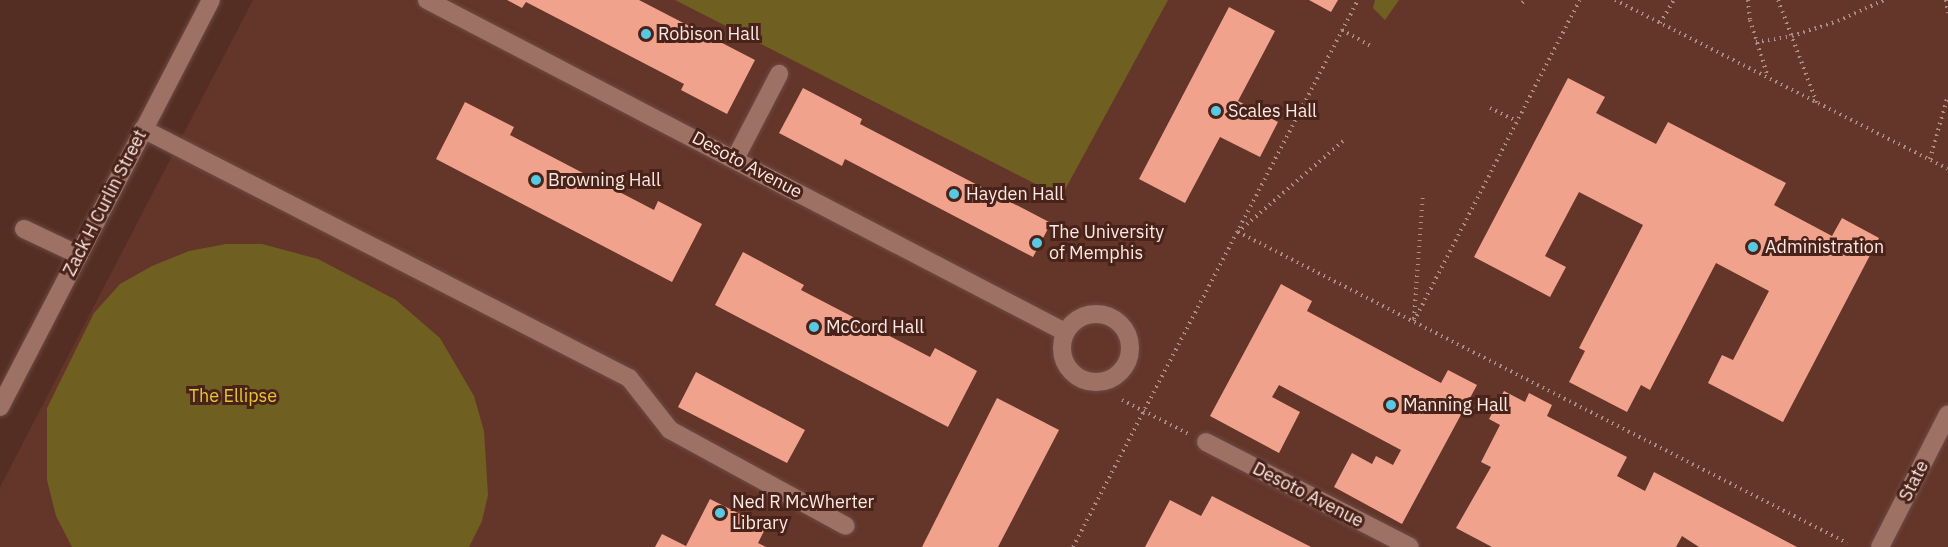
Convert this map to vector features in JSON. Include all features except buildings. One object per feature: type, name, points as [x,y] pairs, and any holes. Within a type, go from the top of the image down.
[{"type":"street","name":"Zack H Curlin Street","points":[[0,407],[142,129],[211,0]]},
{"type":"street","name":"Desoto Avenue","points":[[428,0],[1065,332]]},
{"type":"street","points":[[735,159],[779,74]]},
{"type":"street","points":[[142,129],[629,378],[670,430],[846,526]]},
{"type":"street","points":[[24,229],[79,255]]},
{"type":"street","name":"State","points":[[1880,547],[1948,414]]},
{"type":"street","name":"Desoto Avenue","points":[[1206,442],[1410,547]]},
{"type":"path","points":[[1073,547],[1358,0]]},
{"type":"path","points":[[1423,194],[1414,321],[1580,0]]},
{"type":"path","points":[[1615,0],[1768,75],[1817,104],[1948,169]]},
{"type":"path","points":[[1660,23],[1674,0]]},
{"type":"path","points":[[1748,0],[1756,42],[1768,75]]},
{"type":"path","points":[[1778,0],[1817,104]]},
{"type":"path","points":[[1756,42],[1792,36],[1838,21],[1884,0]]},
{"type":"path","points":[[1946,0],[1948,13]]},
{"type":"path","points":[[1342,30],[1373,47]]},
{"type":"path","points":[[1930,159],[1948,95]]},
{"type":"path","points":[[1490,108],[1517,121]]},
{"type":"path","points":[[1238,232],[1343,141]]},
{"type":"path","points":[[1238,232],[1846,543]]},
{"type":"path","points":[[1122,400],[1206,442]]},
{"type":"shaded area","name":"The University of Memphis","points":[[253,0],[1948,0],[1948,547],[0,547],[0,487]]},
{"type":"green space","points":[[675,0],[1168,0],[1061,197]]},
{"type":"green space","points":[[1375,0],[1399,0],[1385,20],[1373,8]]},
{"type":"green space","name":"The Ellipse","points":[[226,244],[262,244],[318,259],[396,300],[440,338],[474,396],[484,431],[488,495],[482,521],[469,547],[72,547],[56,516],[47,480],[47,408],[94,313],[120,284],[152,266],[189,251]]},
{"type":"place","name":"Robison Hall","points":[[646,34]]},
{"type":"place","name":"Scales Hall","points":[[1216,111]]},
{"type":"place","name":"Browning Hall","points":[[536,180]]},
{"type":"place","name":"Hayden Hall","points":[[954,194]]},
{"type":"place","name":"The University of Memphis","points":[[1037,243]]},
{"type":"place","name":"Administration","points":[[1753,247]]},
{"type":"place","name":"McCord Hall","points":[[814,327]]},
{"type":"place","name":"Manning Hall","points":[[1391,405]]},
{"type":"place","name":"Ned R McWherter Library","points":[[720,513]]}]
